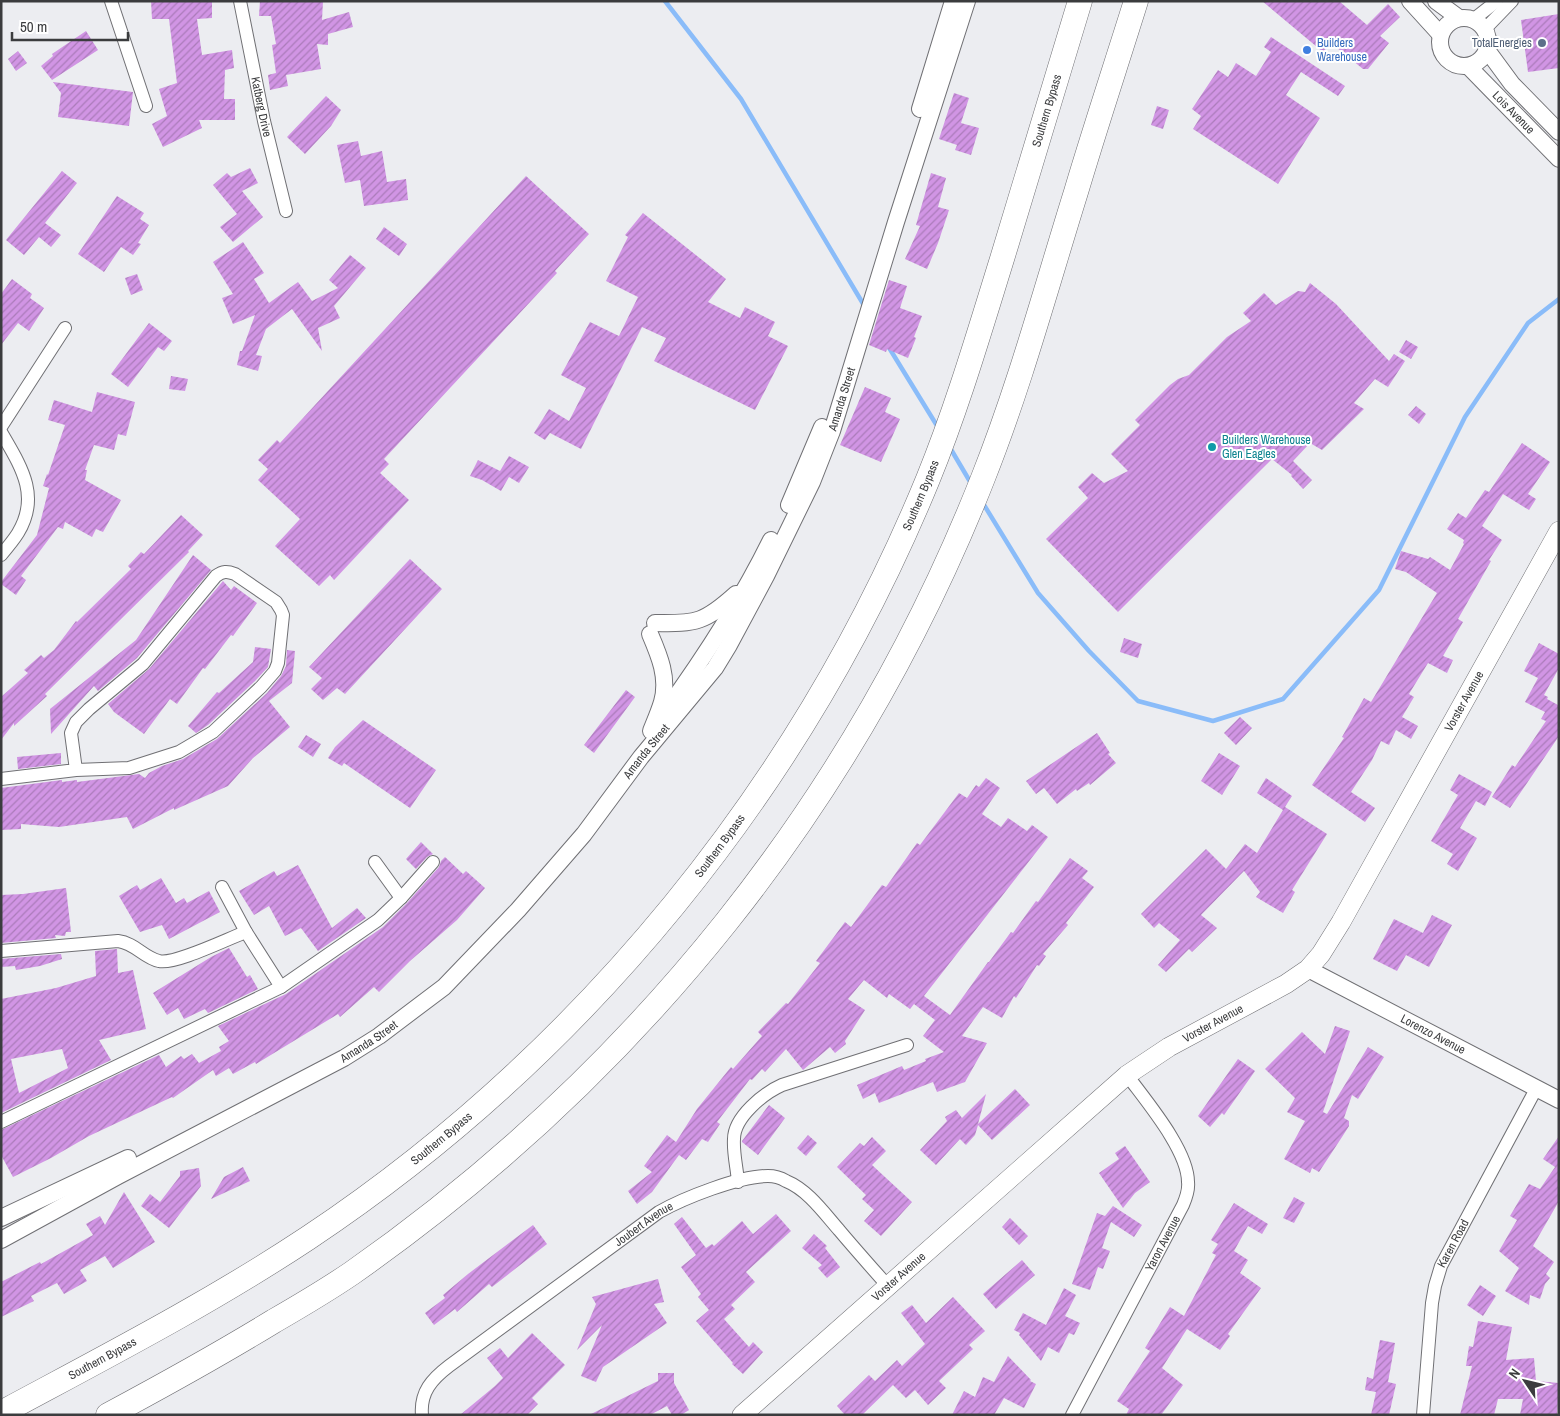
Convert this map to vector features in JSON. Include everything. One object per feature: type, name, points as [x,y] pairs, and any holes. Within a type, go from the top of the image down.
[{"type":"highway","name":"Southern Bypass","points":[[1,1413],[154,1332],[245,1279],[311,1236],[376,1190],[430,1147],[510,1078],[582,1010],[616,974],[693,883],[744,815],[805,722],[842,660],[891,563],[929,478],[960,393],[1080,1]]},
{"type":"highway","points":[[108,1415],[204,1362],[349,1275],[424,1220],[500,1158],[560,1104],[680,980],[739,908],[816,801],[850,748],[892,675],[938,582],[984,478],[1026,360],[1076,190],[1136,1]]},
{"type":"main road","name":"Vorster Avenue","points":[[742,1415],[1127,1075],[1169,1047],[1280,987],[1308,968],[1329,942],[1345,915],[1559,531]]},
{"type":"street","points":[[111,1],[146,106]]},
{"type":"street","name":"Katberg Drive","points":[[240,1],[264,121],[286,211]]},
{"type":"street","name":"Amanda Street","points":[[205,1125],[357,1040],[404,1008],[435,983],[489,930],[570,839],[604,797],[702,660],[747,585],[785,512],[823,425],[953,1]]},
{"type":"street","name":"Amanda Street","points":[[1,1240],[66,1197],[205,1125],[344,1058],[386,1031],[444,987],[518,910],[584,834],[641,757],[715,668],[766,576],[812,482],[832,431],[896,222],[967,1]]},
{"type":"street","points":[[1410,1],[1440,34],[1451,20],[1473,22],[1512,1]]},
{"type":"street","points":[[1436,1],[1473,22]]},
{"type":"street","points":[[1473,22],[1497,1]]},
{"type":"street","name":"Lois Avenue","points":[[1473,22],[1488,36],[1487,50],[1496,64],[1512,84],[1559,132]]},
{"type":"street","name":"Lois Avenue","points":[[1440,34],[1440,50],[1445,58],[1459,66],[1468,66],[1559,159]]},
{"type":"street","points":[[1468,66],[1482,58],[1487,50]]},
{"type":"street","points":[[1,427],[65,328]]},
{"type":"street","points":[[1,432],[26,481],[29,498],[28,511],[24,522],[18,534],[1,555]]},
{"type":"street","points":[[1,779],[76,770],[129,768],[179,752],[213,732],[261,687],[275,671],[278,663],[283,615],[276,602],[235,574],[227,571],[221,572],[216,576],[143,664],[89,708],[76,722],[71,733],[76,770]]},
{"type":"street","points":[[651,731],[662,701],[664,680],[652,628],[682,624],[707,617],[720,609],[747,585]]},
{"type":"street","points":[[375,862],[401,898]]},
{"type":"street","points":[[1,1122],[281,987],[378,920],[401,898],[433,862]]},
{"type":"street","points":[[222,887],[246,932],[281,987]]},
{"type":"street","points":[[1,951],[118,941],[131,944],[151,959],[161,962],[181,958],[246,932]]},
{"type":"street","name":"Lorenzo Avenue","points":[[1308,968],[1559,1100]]},
{"type":"street","points":[[738,1182],[734,1137],[737,1127],[745,1114],[770,1090],[907,1045]]},
{"type":"street","name":"Yaron Avenue","points":[[1072,1415],[1183,1205],[1187,1194],[1187,1172],[1179,1151],[1159,1118],[1127,1075]]},
{"type":"street","name":"Karen Road","points":[[1423,1415],[1434,1286],[1441,1266],[1536,1089]]},
{"type":"street","name":"Joubert Avenue","points":[[422,1415],[426,1388],[432,1380],[449,1366],[659,1212],[694,1195],[738,1182],[768,1176],[796,1186],[824,1212],[887,1286]]},
{"type":"street","name":"Amanda Street","points":[[1,1218],[66,1197]]},
{"type":"building","points":[[151,1],[212,1],[212,18],[197,19],[202,55],[232,50],[234,68],[225,70],[224,99],[235,99],[235,120],[199,120],[202,128],[163,147],[152,124],[167,116],[159,89],[177,83],[169,19],[152,19]]},
{"type":"building","points":[[260,1],[323,1],[322,20],[349,12],[353,27],[328,34],[328,45],[317,44],[321,69],[286,75],[288,86],[270,90],[268,75],[276,73],[272,45],[276,44],[271,16],[259,16]]},
{"type":"building","points":[[1262,1],[1339,1],[1367,25],[1388,4],[1400,17],[1380,36],[1389,43],[1368,69],[1363,69],[1331,43],[1323,52]]},
{"type":"building","points":[[1559,14],[1559,68],[1528,72],[1521,20]]},
{"type":"building","points":[[86,31],[98,50],[52,80],[41,66],[53,56],[52,54]]},
{"type":"building","points":[[1271,37],[1345,86],[1338,96],[1301,72],[1286,95],[1320,118],[1278,184],[1193,129],[1201,116],[1192,109],[1218,70],[1228,77],[1236,63],[1256,76],[1271,52],[1264,47]]},
{"type":"building","points":[[18,51],[27,63],[16,71],[8,59]]},
{"type":"building","points":[[53,82],[133,92],[129,126],[58,117],[61,93]]},
{"type":"building","points":[[954,93],[969,98],[961,123],[979,128],[971,155],[955,150],[957,145],[939,139]]},
{"type":"building","points":[[326,96],[341,110],[331,126],[305,154],[287,137]]},
{"type":"building","points":[[1157,106],[1169,110],[1163,129],[1151,125]]},
{"type":"building","points":[[358,141],[361,156],[382,151],[387,182],[406,179],[408,200],[364,206],[360,180],[345,183],[337,145]]},
{"type":"building","points":[[250,168],[258,183],[242,191],[263,217],[233,242],[220,227],[237,214],[213,185],[227,173],[231,177]]},
{"type":"building","points":[[62,171],[77,183],[45,223],[61,235],[51,247],[39,237],[24,255],[6,240]]},
{"type":"building","points":[[931,173],[946,178],[938,207],[949,210],[927,269],[905,259],[920,226],[916,225]]},
{"type":"building","points":[[526,176],[589,234],[555,271],[557,273],[384,459],[389,464],[380,473],[409,500],[334,580],[330,575],[319,586],[275,546],[300,519],[258,480],[268,469],[258,460],[277,440],[280,443]]},
{"type":"building","points":[[117,196],[144,213],[140,219],[149,225],[138,243],[141,244],[133,255],[121,247],[104,272],[78,254]]},
{"type":"building","points":[[643,213],[726,279],[708,302],[740,318],[745,307],[775,322],[768,336],[788,346],[755,410],[654,361],[666,338],[642,327],[581,449],[550,433],[545,440],[534,433],[549,409],[569,421],[586,388],[561,375],[590,322],[619,336],[638,297],[606,281],[628,237],[625,235]]},
{"type":"building","points":[[384,227],[407,244],[399,256],[376,239]]},
{"type":"building","points":[[243,242],[264,273],[254,279],[269,303],[298,282],[312,301],[338,288],[329,280],[350,255],[366,268],[334,306],[340,318],[318,328],[322,351],[292,309],[266,329],[256,355],[262,356],[258,371],[237,365],[240,351],[242,351],[255,315],[233,324],[222,298],[233,294],[213,262]]},
{"type":"building","points":[[137,274],[143,290],[131,295],[125,278]]},
{"type":"building","points":[[12,279],[32,294],[30,298],[44,308],[29,331],[18,323],[1,345],[1,294]]},
{"type":"building","points":[[889,280],[907,286],[900,308],[922,316],[908,358],[887,349],[886,352],[869,345]]},
{"type":"building","name":"Builders Warehouse Glen Eagles","points":[[1310,283],[1336,304],[1389,361],[1394,354],[1405,361],[1388,387],[1375,379],[1354,403],[1364,409],[1322,450],[1310,443],[1293,461],[1312,480],[1303,489],[1292,475],[1272,459],[1118,612],[1046,539],[1088,498],[1078,487],[1092,473],[1104,483],[1128,471],[1111,454],[1140,425],[1135,420],[1170,385],[1178,379],[1189,375],[1227,337],[1251,321],[1243,313],[1264,293],[1276,305],[1298,291],[1305,292]]},
{"type":"building","points":[[149,323],[172,341],[164,351],[158,347],[128,387],[111,374]]},
{"type":"building","points":[[1406,340],[1418,347],[1411,359],[1399,352]]},
{"type":"building","points":[[171,376],[188,379],[185,391],[169,389]]},
{"type":"building","points":[[865,387],[891,398],[885,412],[900,419],[881,462],[840,445]]},
{"type":"building","points":[[97,392],[135,402],[126,436],[118,434],[114,450],[94,445],[85,470],[87,470],[85,480],[121,500],[103,532],[96,529],[92,537],[65,522],[63,529],[58,527],[21,576],[26,580],[16,595],[1,584],[1,582],[37,535],[49,488],[43,486],[65,425],[48,420],[54,400],[92,412]]},
{"type":"building","points":[[1416,406],[1426,414],[1419,424],[1408,415]]},
{"type":"building","points":[[1522,443],[1550,462],[1528,494],[1536,499],[1529,510],[1503,494],[1482,526],[1502,540],[1489,560],[1491,561],[1458,619],[1463,622],[1443,656],[1453,660],[1447,673],[1428,663],[1409,694],[1414,697],[1402,717],[1418,726],[1411,739],[1396,730],[1389,745],[1381,741],[1372,760],[1351,792],[1375,808],[1365,822],[1312,785],[1344,738],[1342,737],[1364,698],[1371,702],[1437,593],[1406,572],[1395,569],[1401,551],[1428,559],[1430,557],[1450,570],[1464,544],[1464,540],[1447,529],[1458,513],[1466,518],[1485,490],[1489,492]]},
{"type":"building","points":[[509,456],[529,467],[519,483],[509,477],[501,491],[482,480],[470,476],[478,460],[500,471]]},
{"type":"building","points":[[181,515],[203,535],[189,552],[45,694],[47,696],[14,726],[14,723],[1,740],[1,697],[28,673],[24,670],[41,655],[44,658],[54,650],[76,621],[131,569],[128,566],[141,552],[144,554]]},
{"type":"building","points":[[193,555],[211,570],[137,658],[98,691],[94,686],[51,734],[50,709],[136,640]]},
{"type":"building","points":[[410,559],[442,589],[345,694],[337,688],[323,700],[311,689],[322,678],[309,667]]},
{"type":"building","points":[[223,581],[231,590],[234,586],[257,603],[233,636],[231,635],[205,669],[203,668],[177,704],[170,699],[144,734],[114,712],[108,704],[149,669]]},
{"type":"building","points":[[1124,638],[1142,644],[1138,658],[1120,652]]},
{"type":"building","points":[[1539,643],[1559,654],[1559,668],[1544,695],[1548,697],[1547,699],[1558,705],[1559,703],[1559,736],[1510,808],[1492,797],[1512,765],[1515,767],[1546,721],[1541,719],[1545,712],[1525,702],[1538,678],[1524,671]]},
{"type":"building","points":[[255,647],[271,649],[268,667],[208,725],[196,733],[188,726],[217,692],[219,693],[253,662]]},
{"type":"building","points":[[287,650],[295,651],[292,683],[269,701],[290,727],[253,758],[228,786],[174,810],[174,808],[133,829],[127,817],[59,827],[21,824],[21,829],[1,830],[1,788],[62,780],[62,782],[77,780],[77,782],[139,774],[145,778],[149,773],[162,766],[183,759],[217,739],[267,693],[281,676],[286,666]]},
{"type":"building","points":[[626,690],[635,697],[594,753],[584,745]]},
{"type":"building","points":[[1240,717],[1252,728],[1236,745],[1224,733]]},
{"type":"building","points":[[363,720],[436,770],[410,808],[344,763],[342,766],[328,758],[335,747]]},
{"type":"building","points":[[1097,733],[1110,753],[1108,754],[1116,763],[1090,785],[1089,783],[1077,791],[1076,789],[1057,804],[1044,788],[1036,794],[1026,781]]},
{"type":"building","points":[[306,735],[321,744],[313,757],[298,747]]},
{"type":"building","points":[[61,753],[61,764],[18,769],[17,757]]},
{"type":"building","points":[[1219,753],[1240,766],[1222,795],[1201,781]]},
{"type":"building","points":[[1459,774],[1492,792],[1485,806],[1476,801],[1460,828],[1477,838],[1458,871],[1447,864],[1453,854],[1431,841],[1458,795],[1450,790]]},
{"type":"building","points":[[986,778],[1000,788],[982,814],[1001,827],[1008,818],[1027,831],[1032,825],[1048,837],[924,996],[950,1015],[988,962],[1011,932],[1013,933],[1036,901],[1038,902],[1070,858],[1088,871],[1082,878],[1094,887],[1066,923],[1068,925],[1043,954],[1046,956],[1039,966],[1037,965],[1016,998],[1014,996],[1002,1018],[983,1007],[962,1036],[987,1043],[965,1082],[937,1092],[933,1082],[879,1103],[875,1093],[863,1099],[857,1085],[902,1066],[904,1070],[944,1052],[923,1036],[935,1020],[914,1004],[910,1009],[889,994],[887,998],[864,980],[848,999],[865,1010],[845,1041],[846,1044],[835,1053],[830,1047],[803,1070],[786,1049],[765,1072],[762,1069],[752,1080],[750,1079],[717,1122],[720,1124],[708,1142],[702,1139],[686,1160],[679,1155],[652,1192],[637,1204],[628,1191],[652,1172],[644,1166],[667,1135],[676,1142],[697,1109],[731,1067],[733,1069],[762,1036],[758,1032],[786,1003],[788,1004],[820,963],[816,961],[845,922],[851,927],[882,885],[886,887],[917,843],[920,845],[959,793],[967,798],[976,785],[979,787]]},
{"type":"building","points":[[1266,778],[1292,796],[1285,807],[1327,834],[1292,890],[1295,892],[1283,913],[1256,897],[1260,892],[1244,871],[1201,915],[1217,928],[1192,952],[1189,949],[1166,972],[1158,965],[1180,940],[1159,923],[1154,928],[1141,914],[1206,849],[1226,869],[1245,844],[1257,853],[1283,810],[1257,793]]},
{"type":"building","points":[[421,842],[433,854],[427,857],[416,869],[406,859]]},
{"type":"building","points":[[445,857],[463,874],[466,871],[485,888],[457,920],[410,961],[379,992],[374,987],[340,1017],[338,1014],[256,1064],[255,1062],[233,1074],[229,1068],[216,1076],[213,1070],[173,1098],[89,1136],[13,1177],[1,1155],[1,1130],[159,1055],[166,1067],[181,1056],[184,1059],[192,1054],[199,1063],[221,1051],[219,1047],[229,1041],[218,1026],[286,994],[383,927],[439,867]]},
{"type":"building","points":[[298,865],[332,928],[357,908],[366,918],[318,951],[301,928],[285,936],[269,906],[254,915],[239,891],[274,871],[277,876]]},
{"type":"building","points":[[161,878],[176,903],[184,898],[187,903],[209,891],[220,912],[169,939],[162,925],[140,932],[119,896],[137,885],[140,890]]},
{"type":"building","points":[[66,888],[71,932],[66,932],[65,936],[55,935],[56,938],[1,943],[1,895]]},
{"type":"building","points":[[1432,915],[1452,925],[1429,967],[1406,955],[1397,971],[1373,959],[1394,919],[1423,933]]},
{"type":"building","points":[[229,948],[247,977],[250,975],[258,989],[208,1013],[205,1009],[184,1019],[178,1008],[167,1015],[153,993]]},
{"type":"building","points":[[117,949],[118,973],[133,970],[146,1029],[99,1040],[111,1060],[1,1113],[1,999],[56,988],[96,976],[95,951]],"holes":[[[62,1049],[68,1068],[19,1093],[11,1059]]]},
{"type":"building","points":[[61,954],[62,959],[40,966],[16,970],[15,966],[1,967],[1,959]]},
{"type":"building","points":[[1335,1026],[1350,1031],[1323,1112],[1327,1114],[1368,1047],[1384,1057],[1358,1099],[1352,1095],[1344,1118],[1349,1121],[1349,1126],[1342,1137],[1319,1172],[1312,1168],[1310,1173],[1284,1159],[1305,1121],[1287,1112],[1295,1098],[1265,1069],[1302,1032],[1325,1054]]},
{"type":"building","points":[[1238,1059],[1255,1071],[1224,1115],[1222,1113],[1210,1127],[1198,1116]]},
{"type":"building","points":[[1015,1089],[1030,1105],[992,1140],[978,1125],[975,1135],[966,1145],[960,1139],[936,1165],[920,1150],[947,1121],[945,1117],[956,1110],[962,1118],[986,1094],[978,1124]]},
{"type":"building","points":[[769,1105],[785,1118],[758,1155],[742,1141]]},
{"type":"building","points":[[808,1135],[817,1143],[806,1156],[797,1148]]},
{"type":"building","points":[[1559,1136],[1559,1201],[1533,1246],[1554,1262],[1546,1274],[1550,1278],[1545,1284],[1540,1299],[1530,1295],[1529,1305],[1505,1291],[1519,1268],[1499,1251],[1517,1220],[1510,1216],[1529,1184],[1540,1189],[1555,1167],[1543,1159]]},
{"type":"building","points":[[872,1137],[886,1151],[872,1165],[912,1202],[881,1236],[864,1221],[874,1210],[862,1199],[866,1195],[837,1167],[860,1143],[864,1146]]},
{"type":"building","points":[[1125,1146],[1150,1182],[1135,1193],[1123,1208],[1099,1173],[1119,1159],[1115,1153]]},
{"type":"building","points":[[243,1167],[250,1181],[211,1199],[224,1177]]},
{"type":"building","points":[[199,1168],[201,1186],[169,1228],[141,1206],[150,1194],[160,1202],[180,1176],[180,1171]]},
{"type":"building","points":[[124,1192],[155,1242],[113,1268],[105,1256],[80,1270],[87,1281],[64,1294],[57,1283],[31,1296],[34,1301],[1,1317],[1,1282],[40,1262],[41,1264],[93,1235],[86,1224],[100,1216],[105,1225]]},
{"type":"building","points":[[1294,1197],[1305,1203],[1294,1223],[1283,1218]]},
{"type":"building","points":[[1234,1203],[1268,1224],[1262,1234],[1248,1226],[1234,1251],[1248,1260],[1240,1273],[1261,1288],[1228,1334],[1230,1336],[1220,1350],[1187,1329],[1162,1368],[1183,1385],[1161,1415],[1126,1415],[1129,1409],[1117,1401],[1150,1351],[1145,1348],[1170,1307],[1184,1316],[1216,1255],[1212,1253],[1218,1244],[1211,1240]]},
{"type":"building","points":[[1113,1206],[1142,1225],[1134,1237],[1111,1222],[1102,1248],[1110,1251],[1103,1269],[1098,1267],[1090,1290],[1072,1284],[1097,1213],[1105,1216]]},
{"type":"building","points":[[776,1214],[791,1231],[746,1272],[755,1282],[731,1305],[735,1309],[724,1319],[749,1347],[753,1342],[763,1352],[743,1374],[732,1364],[696,1321],[709,1310],[698,1297],[701,1294],[681,1267],[696,1255],[674,1224],[682,1217],[706,1248],[712,1244],[714,1246],[742,1221],[753,1234]]},
{"type":"building","points":[[1010,1218],[1028,1236],[1019,1245],[1002,1227]]},
{"type":"building","points":[[533,1225],[547,1244],[492,1287],[489,1284],[457,1312],[455,1309],[434,1325],[425,1313],[445,1298],[443,1295],[468,1274]]},
{"type":"building","points":[[814,1234],[827,1246],[825,1248],[840,1267],[827,1278],[818,1268],[822,1265],[802,1248]]},
{"type":"building","points":[[1022,1260],[1035,1275],[996,1309],[983,1294]]},
{"type":"building","points":[[658,1279],[664,1302],[654,1304],[667,1323],[603,1367],[596,1382],[581,1376],[602,1325],[577,1350],[596,1304],[592,1297]]},
{"type":"building","points":[[1480,1285],[1496,1296],[1483,1316],[1467,1305]]},
{"type":"building","points":[[1064,1288],[1076,1295],[1065,1316],[1080,1323],[1074,1335],[1069,1333],[1059,1353],[1048,1347],[1041,1361],[1019,1335],[1020,1333],[1014,1330],[1023,1313],[1046,1325]]},
{"type":"building","points":[[953,1297],[985,1331],[969,1345],[973,1349],[939,1381],[946,1388],[928,1405],[915,1390],[906,1398],[893,1385],[862,1415],[845,1415],[837,1406],[869,1375],[875,1381],[897,1360],[902,1366],[925,1344],[901,1313],[912,1305],[926,1323]]},
{"type":"building","points":[[1478,1321],[1512,1327],[1506,1360],[1534,1358],[1536,1381],[1559,1383],[1557,1415],[1520,1415],[1523,1399],[1498,1399],[1494,1415],[1460,1415],[1472,1366],[1466,1366],[1469,1346],[1473,1347]]},
{"type":"building","points":[[532,1333],[565,1365],[532,1398],[538,1404],[527,1415],[460,1415],[503,1378],[487,1358],[500,1348],[508,1358]]},
{"type":"building","points":[[1380,1340],[1395,1343],[1388,1382],[1396,1384],[1389,1415],[1371,1415],[1376,1392],[1365,1390],[1367,1377],[1373,1379]]},
{"type":"building","points":[[1008,1356],[1030,1381],[1036,1384],[1024,1408],[1004,1398],[994,1415],[952,1415],[964,1391],[975,1397],[983,1377],[994,1382]]},
{"type":"building","points":[[658,1373],[674,1373],[674,1383],[689,1410],[681,1415],[672,1415],[667,1406],[650,1415],[589,1415],[658,1381]]},
{"type":"waterway","points":[[665,1],[741,99],[865,307]]},
{"type":"waterway","points":[[981,500],[1038,593],[1089,651],[1138,701],[1213,721],[1283,699],[1379,590],[1465,417],[1528,323],[1559,299]]},
{"type":"waterway","points":[[888,346],[939,429]]},
{"type":"waterway","points":[[949,446],[972,485]]},
{"type":"place","name":"TotalEnergies","points":[[1542,43]]},
{"type":"place","name":"Builders Warehouse","points":[[1307,50]]},
{"type":"place","name":"Builders Warehouse Glen Eagles","points":[[1212,447]]}]
